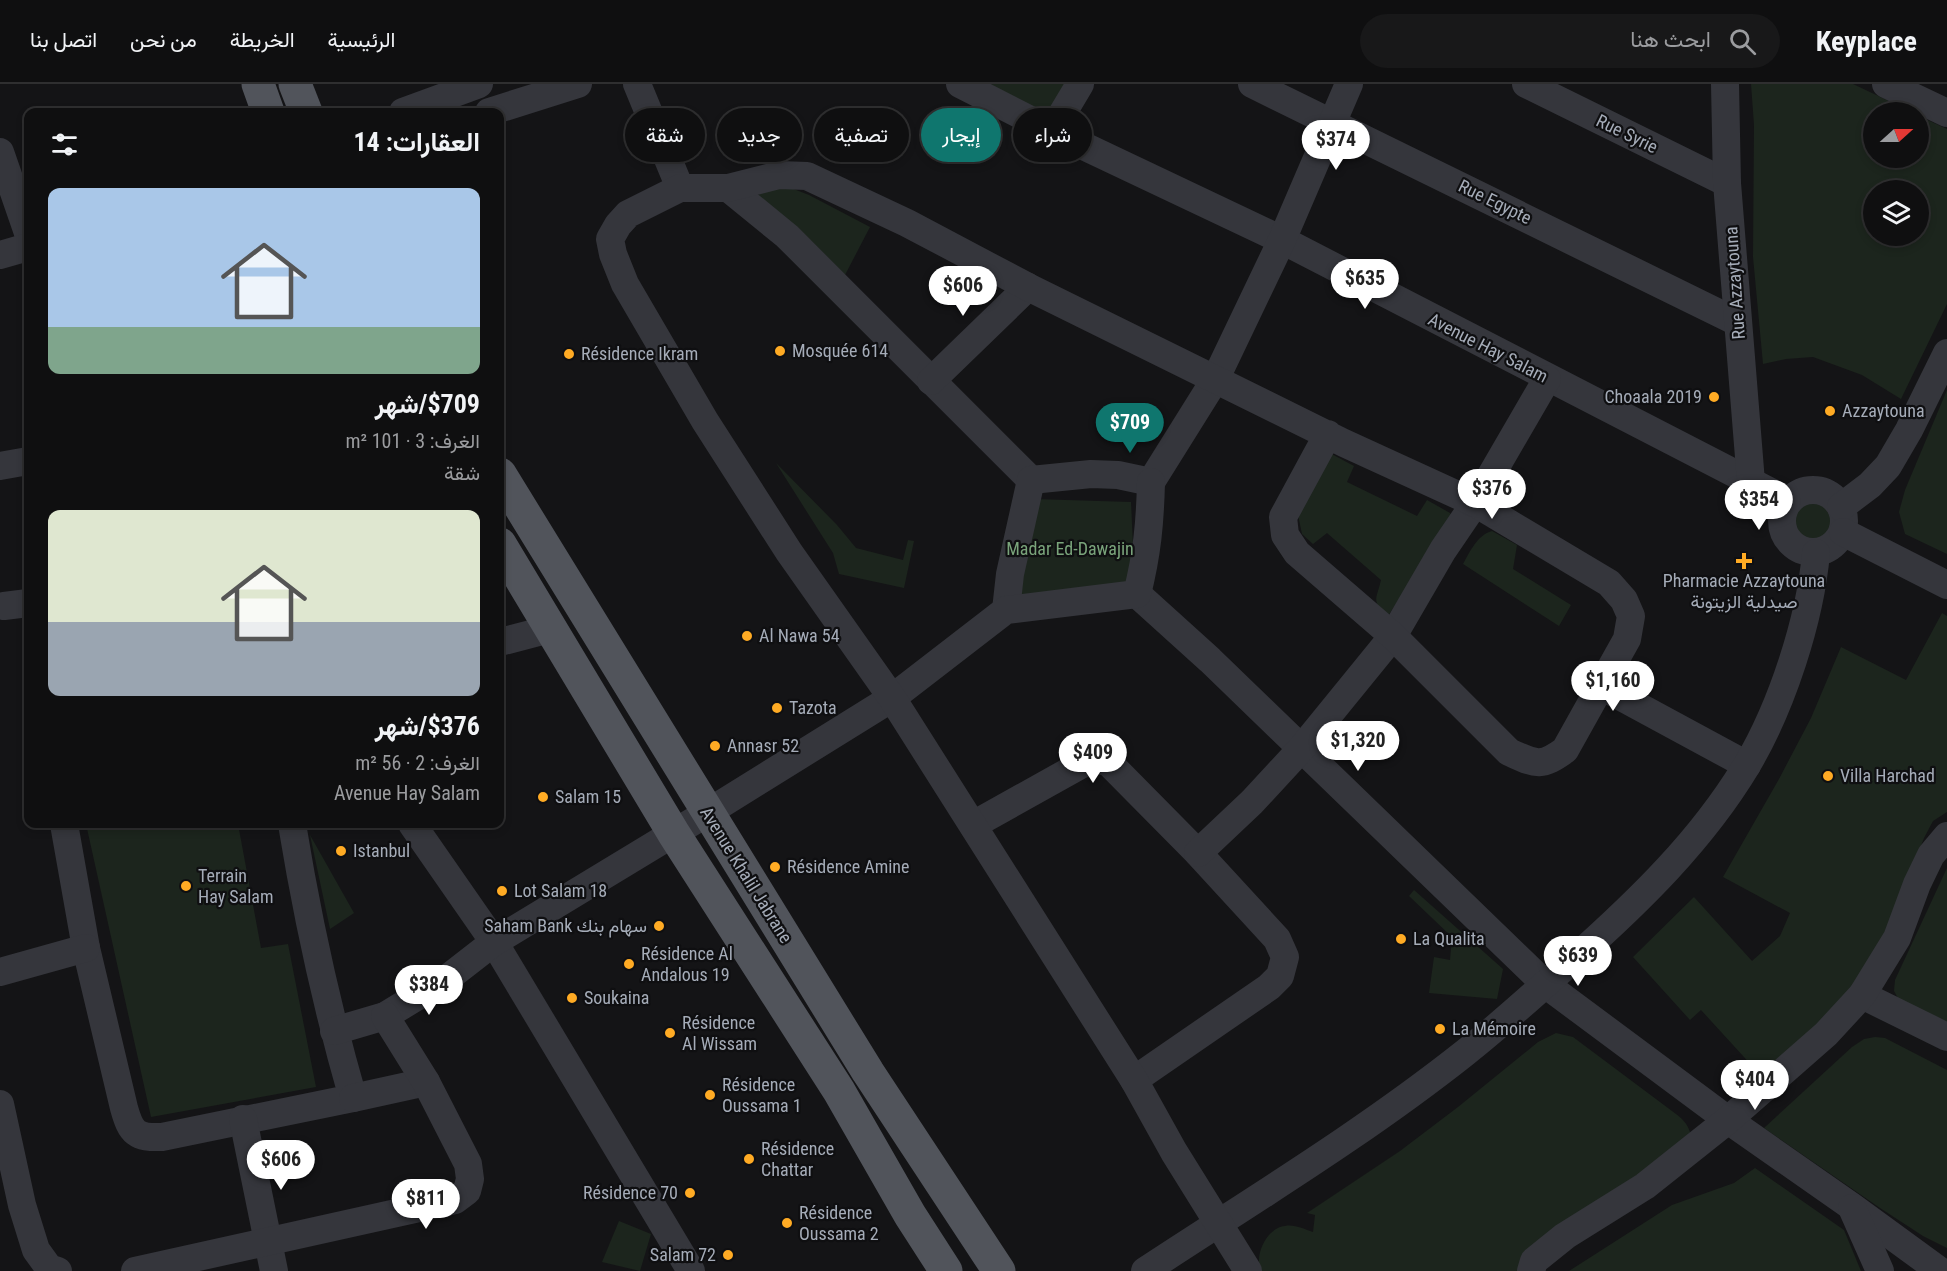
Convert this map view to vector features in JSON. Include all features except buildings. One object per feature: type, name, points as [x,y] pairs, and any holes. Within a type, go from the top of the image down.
[{"type":"main road","points":[[252,108],[258,84]]},
{"type":"main road","points":[[258,84],[267,108]]},
{"type":"main road","points":[[295,84],[304,108]]},
{"type":"main road","name":"Avenue Khalil Jabrane","points":[[504,481],[868,1072],[999,1271]]},
{"type":"main road","name":"Avenue Khalil Jabrane","points":[[504,551],[674,834],[839,1091],[904,1205],[946,1271]]},
{"type":"street","points":[[409,108],[437,91],[479,84]]},
{"type":"street","points":[[502,108],[578,84]]},
{"type":"street","points":[[637,84],[680,188]]},
{"type":"street","name":"Avenue Hay Salam","points":[[960,84],[1013,111]]},
{"type":"street","points":[[1066,108],[1080,84]]},
{"type":"street","name":"Rue Egypte","points":[[1252,84],[1737,322]]},
{"type":"street","points":[[1137,594],[1147,557],[1150,482],[1216,378],[1282,240],[1348,84]]},
{"type":"street","name":"Rue Syrie","points":[[1526,84],[1727,183]]},
{"type":"street","name":"Rue Azzaytouna","points":[[1725,84],[1727,183],[1750,482]]},
{"type":"street","points":[[1886,84],[1947,113]]},
{"type":"street","name":"Avenue Hay Salam","points":[[1092,150],[1282,240],[1788,501]]},
{"type":"street","points":[[0,152],[20,224]]},
{"type":"street","points":[[1248,1271],[1174,1152],[1134,1080],[892,698],[789,552],[705,420],[625,284],[613,254],[610,239],[628,214],[680,188],[728,188],[779,175],[807,176],[907,223],[1028,287],[1328,434],[1475,503],[1609,584],[1624,600],[1630,616],[1627,639],[1601,686],[1565,750],[1549,762],[1531,762],[1509,752],[1393,636],[1297,553],[1285,535],[1283,517],[1328,434]]},
{"type":"street","points":[[728,188],[787,236],[1031,480]]},
{"type":"street","points":[[0,255],[24,249]]},
{"type":"street","points":[[931,381],[1028,287]]},
{"type":"street","points":[[1946,355],[1909,430],[1888,466],[1842,519],[1832,546],[1816,553],[1805,552],[1788,540],[1781,521],[1788,501],[1796,494],[1816,489],[1826,492],[1835,498],[1842,519],[1947,585]]},
{"type":"street","points":[[1198,853],[1252,802],[1301,749],[1393,636],[1443,550],[1475,503],[1547,378]]},
{"type":"street","points":[[0,466],[24,462]]},
{"type":"street","points":[[1031,480],[1091,474],[1118,475],[1150,482]]},
{"type":"street","points":[[1006,610],[1010,574],[1031,480]]},
{"type":"street","points":[[1145,1271],[1332,1149],[1466,1053],[1626,912],[1672,865],[1706,826],[1748,765],[1780,694],[1804,625],[1813,584],[1816,553]]},
{"type":"street","points":[[334,1031],[385,1016],[448,977],[494,942],[674,834],[892,698],[1006,610],[1137,594],[1210,660],[1545,984],[1728,1120],[1940,1271]]},
{"type":"street","points":[[504,641],[550,629]]},
{"type":"street","points":[[1601,686],[1748,765]]},
{"type":"street","points":[[973,825],[1093,758],[1109,763],[1198,853],[1277,939],[1285,957],[1280,976],[1269,987],[1134,1080]]},
{"type":"street","points":[[65,828],[86,948],[124,1108],[129,1125],[136,1133],[145,1138],[162,1137],[426,1082]]},
{"type":"street","points":[[293,828],[334,1031],[353,1098]]},
{"type":"street","points":[[415,828],[494,942],[689,1270]]},
{"type":"street","points":[[1531,1271],[1534,1261],[1565,1236],[1645,1186],[1728,1120],[1826,1034],[1862,995],[1896,938],[1917,884],[1932,855],[1947,836]]},
{"type":"street","points":[[0,972],[86,948]]},
{"type":"street","points":[[1862,995],[1947,1037]]},
{"type":"street","points":[[135,1271],[455,1200],[467,1191],[470,1179],[468,1164],[426,1082],[385,1016]]},
{"type":"street","points":[[0,1104],[22,1205],[36,1250],[49,1268],[58,1271]]},
{"type":"street","points":[[243,1119],[274,1271]]},
{"type":"street","points":[[1851,1206],[1880,1271]]},
{"type":"green space","points":[[990,84],[1069,84],[1056,108],[1032,108]]},
{"type":"green space","points":[[1751,84],[1853,84],[1891,102],[1863,102],[1863,168],[1929,168],[1929,121],[1947,129],[1947,304],[1901,399],[1862,375],[1813,357],[1763,364],[1753,257],[1754,125]]},
{"type":"green space","points":[[791,188],[870,227],[845,275],[755,196],[772,189]]},
{"type":"green space","points":[[1947,390],[1947,554],[1905,534],[1899,512],[1905,490]]},
{"type":"green space","points":[[1326,451],[1354,466],[1347,482],[1417,516],[1427,500],[1450,513],[1452,517],[1388,616],[1376,600],[1381,580],[1327,533],[1313,544],[1302,534],[1298,515]]},
{"type":"green space","points":[[776,463],[837,525],[856,548],[903,560],[908,540],[914,541],[904,588],[839,574],[833,553]]},
{"type":"green space","points":[[1816,498],[1825,499],[1832,505],[1838,512],[1838,530],[1832,537],[1825,543],[1816,544],[1807,543],[1800,537],[1794,530],[1793,521],[1794,512],[1800,505],[1807,499]]},
{"type":"green space","name":"Madar Ed-Dawajin","points":[[1034,499],[1131,502],[1135,589],[1016,599]]},
{"type":"green space","points":[[1492,531],[1517,545],[1513,569],[1571,605],[1559,626],[1463,564],[1478,540]]},
{"type":"green space","points":[[1942,613],[1947,616],[1947,812],[1933,821],[1924,838],[1886,939],[1857,990],[1765,1080],[1701,1010],[1690,1020],[1633,957],[1694,897],[1752,961],[1780,936],[1790,913],[1723,877],[1811,718],[1841,647],[1906,680]]},
{"type":"green space","name":"Terrain Hay Salam","points":[[87,828],[239,828],[261,948],[288,944],[316,1087],[151,1117]]},
{"type":"green space","points":[[310,835],[354,913],[330,929]]},
{"type":"green space","points":[[1947,868],[1947,1028],[1899,1000],[1894,991],[1895,980]]},
{"type":"green space","points":[[1414,890],[1503,969],[1497,999],[1429,993],[1434,957],[1450,960],[1452,937],[1409,896]]},
{"type":"green space","points":[[1556,1033],[1573,1037],[1676,1114],[1686,1123],[1691,1136],[1523,1271],[1262,1271],[1259,1256],[1266,1239],[1274,1230],[1292,1226],[1313,1232],[1315,1215],[1307,1213],[1400,1151],[1538,1042]]},
{"type":"green space","points":[[1885,1038],[1947,1070],[1947,1248],[1923,1236],[1880,1208],[1764,1128],[1852,1047],[1864,1039]]},
{"type":"green space","points":[[1755,1168],[1844,1230],[1861,1271],[1569,1271],[1672,1205],[1734,1183]]},
{"type":"green space","points":[[619,1221],[651,1234],[640,1271],[602,1262]]},
{"type":"place","name":"Mosquée 614","points":[[780,351]]},
{"type":"place","name":"Résidence Ikram","points":[[569,354]]},
{"type":"place","name":"Choaala 2019","points":[[1714,397]]},
{"type":"place","name":"Azzaytouna","points":[[1830,411]]},
{"type":"place","name":"Pharmacie Azzaytouna صيدلية الزيتونة","points":[[1744,561]]},
{"type":"place","name":"Al Nawa 54","points":[[747,636]]},
{"type":"place","name":"Tazota","points":[[777,708]]},
{"type":"place","name":"Annasr 52","points":[[715,746]]},
{"type":"place","name":"Villa Harchad","points":[[1828,776]]},
{"type":"place","name":"Salam 15","points":[[543,797]]},
{"type":"place","name":"Istanbul","points":[[341,851]]},
{"type":"place","name":"Résidence Amine","points":[[775,867]]},
{"type":"place","name":"Terrain Hay Salam","points":[[186,886]]},
{"type":"place","name":"Lot Salam 18","points":[[502,891]]},
{"type":"place","name":"Saham Bank سهام بنك","points":[[659,926]]},
{"type":"place","name":"La Qualita","points":[[1401,939]]},
{"type":"place","name":"Résidence Al Andalous 19","points":[[629,964]]},
{"type":"place","name":"Soukaina","points":[[572,998]]},
{"type":"place","name":"La Mémoire","points":[[1440,1029]]},
{"type":"place","name":"Résidence Al Wissam","points":[[670,1033]]},
{"type":"place","name":"Résidence Oussama 1","points":[[710,1095]]},
{"type":"place","name":"Résidence Chattar","points":[[749,1159]]},
{"type":"place","name":"Résidence 70","points":[[690,1193]]},
{"type":"place","name":"Résidence Oussama 2","points":[[787,1223]]},
{"type":"place","name":"Salam 72","points":[[728,1255]]}]
